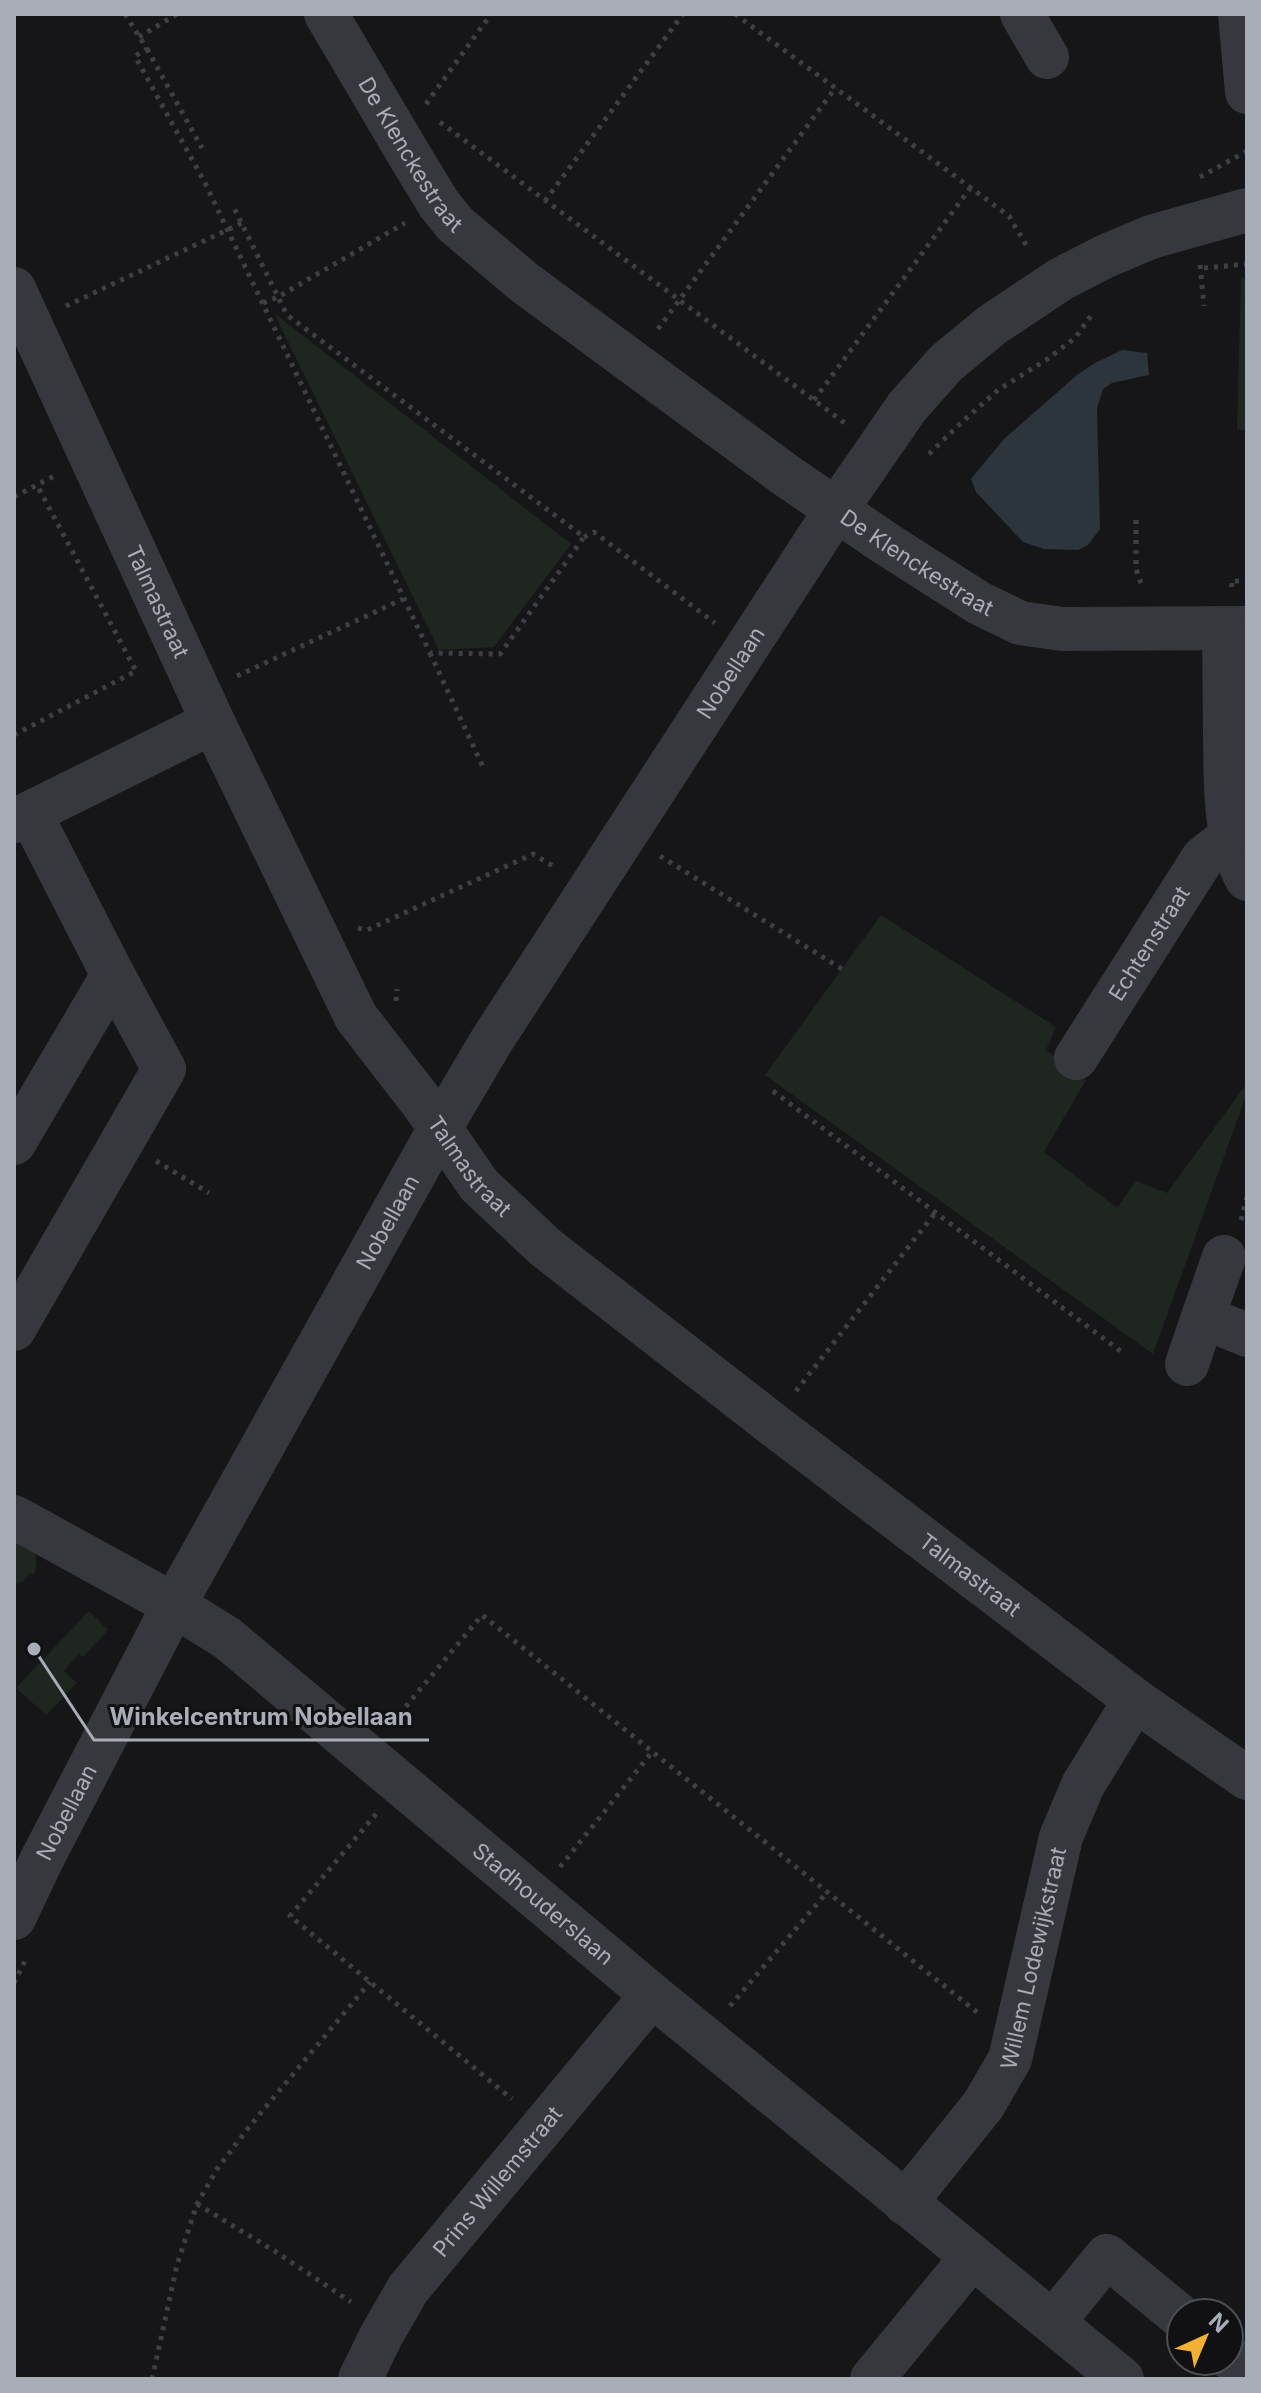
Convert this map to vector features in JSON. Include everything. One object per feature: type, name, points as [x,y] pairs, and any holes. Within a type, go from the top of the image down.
[{"type":"street","name":"De Klenckestraat","points":[[326,14],[411,124],[439,204],[455,224],[525,283],[836,510],[979,603],[1020,623],[1062,629],[1236,628]]},
{"type":"street","points":[[1022,14],[1047,57]]},
{"type":"street","points":[[1240,14],[1247,92]]},
{"type":"street","name":"Nobellaan","points":[[14,1918],[174,1605],[440,1128],[492,1040],[891,429],[926,383],[946,363],[992,325],[1061,279],[1151,237],[1247,210]]},
{"type":"street","name":"Talmastraat","points":[[21,306],[207,708],[356,1017],[479,1185],[545,1247],[771,1423],[1135,1700],[1247,1778]]},
{"type":"street","points":[[1236,628],[1225,772],[1231,836],[1237,860],[1247,879]]},
{"type":"street","points":[[14,1329],[164,1069],[22,817],[207,708]]},
{"type":"street","name":"Echtenstraat","points":[[1076,1058],[1203,858],[1231,836]]},
{"type":"street","points":[[14,1143],[113,975]]},
{"type":"street","points":[[1187,1364],[1224,1257]]},
{"type":"street","points":[[1203,1317],[1247,1335]]},
{"type":"street","name":"Stadhouderslaan","points":[[14,1517],[174,1605],[227,1638],[652,1995],[1122,2379]]},
{"type":"street","name":"Willem Lodewijkstraat","points":[[905,2203],[984,2104],[1010,2059],[1061,1837],[1083,1785],[1135,1700]]},
{"type":"street","name":"Prins Willemstraat","points":[[360,2379],[408,2289],[652,1995]]},
{"type":"street","points":[[1053,2322],[1107,2256],[1165,2304]]},
{"type":"street","points":[[872,2379],[972,2257]]},
{"type":"path","points":[[125,14],[202,148]]},
{"type":"path","points":[[139,37],[177,14]]},
{"type":"path","points":[[491,14],[411,124],[545,201],[856,431]]},
{"type":"path","points":[[545,201],[683,14]]},
{"type":"path","points":[[735,14],[1009,216],[1030,253]]},
{"type":"path","points":[[147,49],[135,56],[205,183],[483,767]]},
{"type":"path","points":[[633,362],[836,87]]},
{"type":"path","points":[[814,400],[971,187]]},
{"type":"path","points":[[232,204],[287,315],[584,537]]},
{"type":"path","points":[[263,303],[439,204]]},
{"type":"path","points":[[21,306],[242,223]]},
{"type":"path","points":[[1199,256],[1204,306]]},
{"type":"path","points":[[1192,270],[1247,264]]},
{"type":"path","points":[[923,462],[998,390],[1075,338],[1096,308]]},
{"type":"path","points":[[14,735],[136,671],[37,485]]},
{"type":"path","points":[[1136,520],[1136,569],[1150,599]]},
{"type":"path","points":[[430,653],[500,654],[584,537],[594,532],[747,647]]},
{"type":"path","points":[[1235,581],[1247,581]]},
{"type":"path","points":[[207,708],[403,599]]},
{"type":"path","points":[[626,834],[842,969]]},
{"type":"path","points":[[348,926],[367,930],[533,854],[553,866]]},
{"type":"path","points":[[773,1091],[1123,1353]]},
{"type":"path","points":[[771,1423],[935,1213]]},
{"type":"path","points":[[366,1754],[482,1615],[993,2025],[1015,2038]]},
{"type":"path","points":[[536,1897],[652,1752]]},
{"type":"path","points":[[401,1784],[290,1916],[544,2126]]},
{"type":"path","points":[[704,2038],[828,1891]]},
{"type":"path","points":[[152,2379],[177,2265],[197,2204],[217,2169],[241,2138],[370,1981]]},
{"type":"path","points":[[197,2204],[387,2325]]},
{"type":"shaded area","points":[[1247,277],[1247,430],[1237,430],[1241,278]]},
{"type":"shaded area","points":[[274,313],[571,544],[494,647],[439,650]]},
{"type":"shaded area","points":[[1122,350],[1147,353],[1149,375],[1112,383],[1103,389],[1097,408],[1100,529],[1088,545],[1078,550],[1044,549],[1023,542],[976,492],[971,479],[1004,439],[1077,375]]},
{"type":"shaded area","points":[[881,915],[1056,1027],[1046,1050],[1086,1080],[1044,1152],[1117,1208],[1136,1181],[1167,1193],[1247,1083],[1247,1093],[1153,1354],[765,1075]]},
{"type":"shaded area","points":[[14,1535],[30,1547],[36,1561],[34,1575],[30,1573],[24,1581],[15,1584]]},
{"type":"shaded area","points":[[89,1611],[108,1630],[83,1657],[79,1654],[64,1671],[77,1683],[46,1715],[16,1688]]},
{"type":"place","name":"Winkelcentrum Nobellaan","points":[[34,1649]]}]
